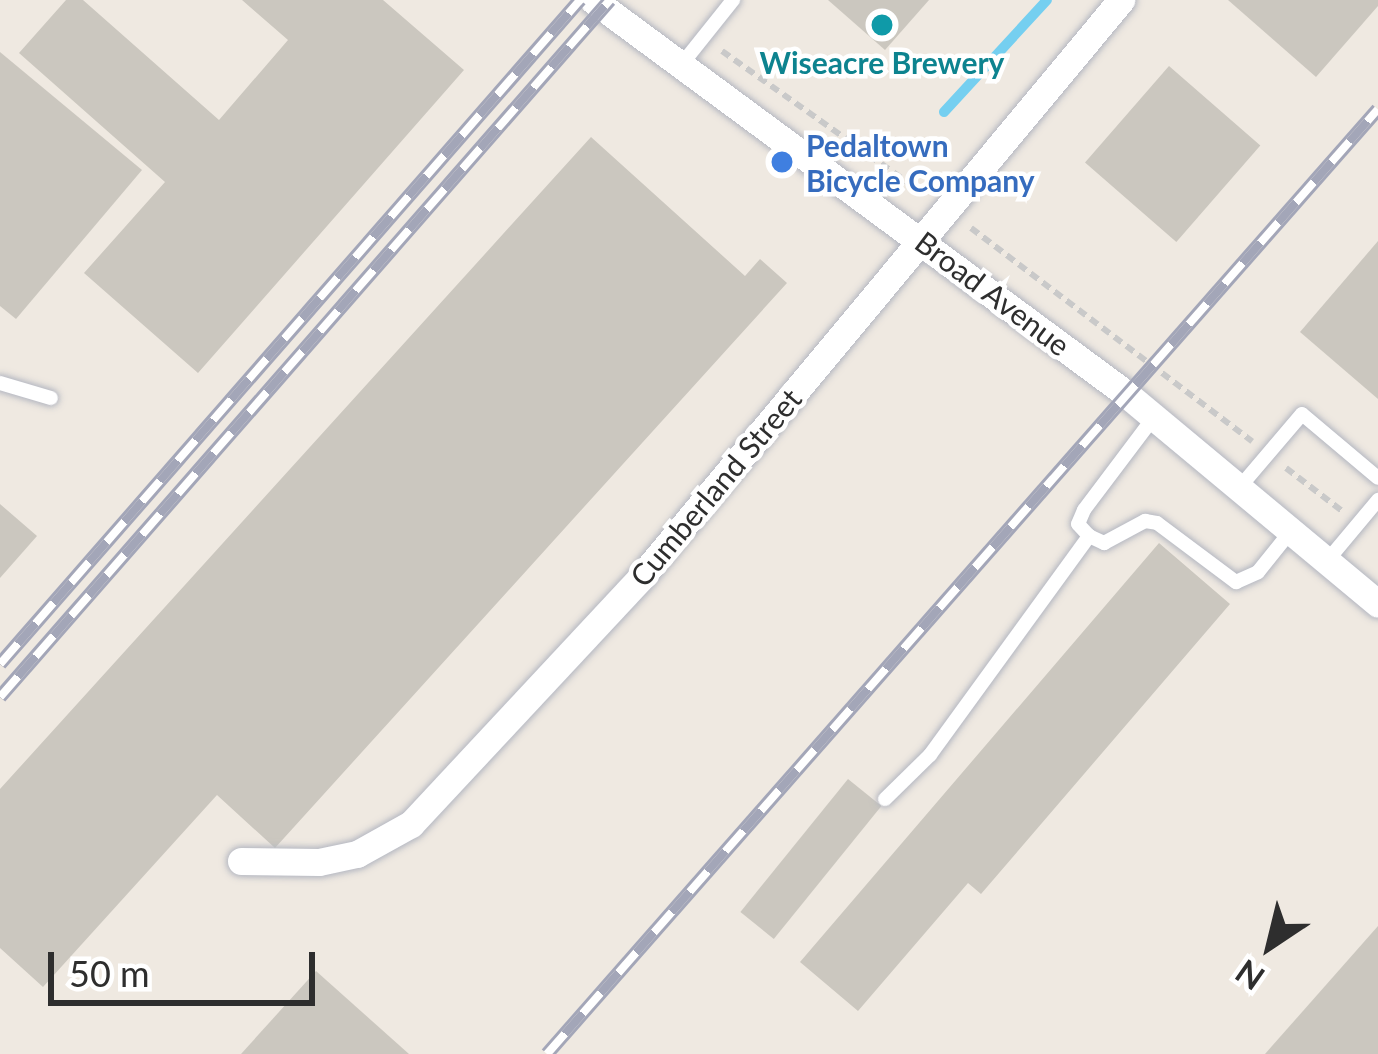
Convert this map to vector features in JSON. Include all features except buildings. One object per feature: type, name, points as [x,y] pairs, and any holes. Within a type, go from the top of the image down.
[{"type":"street","name":"Broad Avenue","points":[[593,0],[922,239],[1154,417],[1378,604]]},
{"type":"street","name":"Cumberland Street","points":[[241,861],[320,862],[357,854],[411,824],[641,577],[1121,0]]},
{"type":"lane","points":[[682,64],[733,0]]},
{"type":"lane","points":[[0,383],[51,398]]},
{"type":"lane","points":[[1239,488],[1302,414],[1378,478]]},
{"type":"lane","points":[[1154,417],[1084,510],[1078,524],[1089,536],[1112,541],[1145,521],[1157,524],[1236,582],[1258,572],[1291,531]]},
{"type":"lane","points":[[1327,561],[1378,500]]},
{"type":"lane","points":[[884,799],[930,755],[1089,536]]},
{"type":"path","points":[[703,38],[946,210],[1358,523]]},
{"type":"waterway","points":[[944,112],[1047,0]]},
{"type":"railway","points":[[0,664],[580,0]]},
{"type":"railway","points":[[0,697],[610,0]]},
{"type":"railway","points":[[547,1054],[1378,109]]},
{"type":"place","name":"Wiseacre Brewery","points":[[882,25]]},
{"type":"place","name":"Pedaltown Bicycle Company","points":[[782,162]]}]
